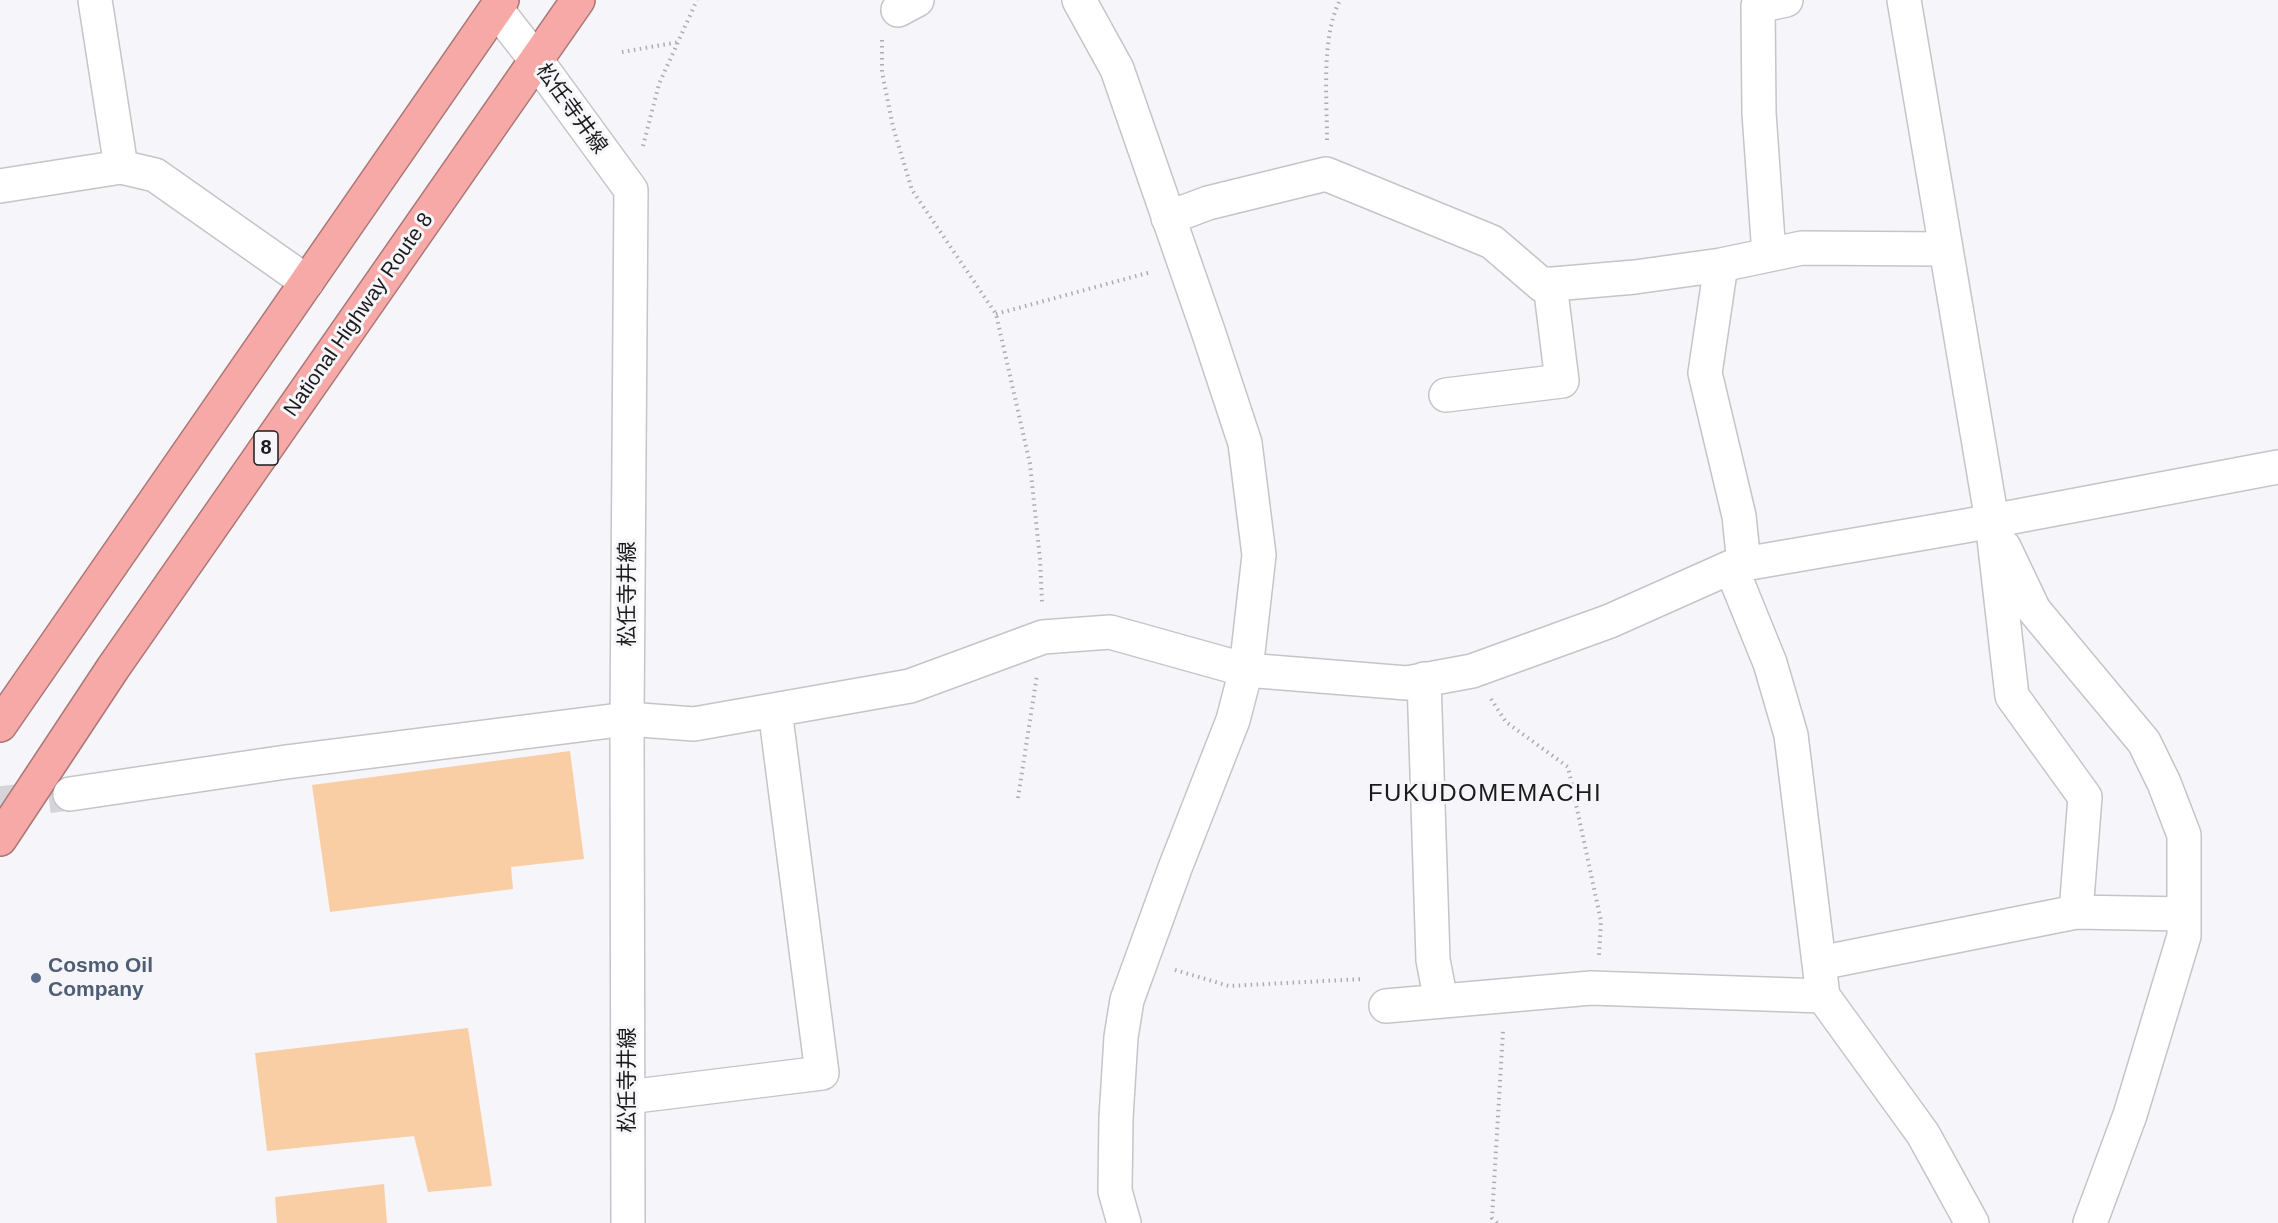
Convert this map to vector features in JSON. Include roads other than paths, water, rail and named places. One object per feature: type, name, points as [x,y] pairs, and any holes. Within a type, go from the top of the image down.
[{"type":"highway","name":"National Highway Route 8","points":[[0,839],[120,658],[578,0]]},
{"type":"highway","points":[[0,725],[499,5]]},
{"type":"street","points":[[95,0],[121,167]]},
{"type":"street","points":[[1079,0],[1118,69],[1245,442],[1259,555],[1246,670],[1233,720],[1175,868],[1127,1000],[1121,1037],[1116,1118],[1115,1191],[1124,1223]]},
{"type":"street","points":[[1769,255],[1759,113],[1758,6],[1786,0]]},
{"type":"street","points":[[1904,0],[1944,249],[1992,520],[2012,696],[2085,797],[2076,912]]},
{"type":"street","name":"松任寺井線","points":[[499,5],[536,60],[631,190],[627,719],[628,1223]]},
{"type":"street","points":[[0,186],[121,167],[154,175],[307,282]]},
{"type":"street","points":[[1168,218],[1208,203],[1326,174],[1492,242],[1542,285],[1635,277],[1721,265],[1802,248],[1944,249]]},
{"type":"street","points":[[1721,265],[1705,373],[1739,516],[1738,566],[1791,735],[1823,996],[1923,1134],[1972,1223]]},
{"type":"street","points":[[1446,395],[1562,381],[1550,284]]},
{"type":"street","points":[[70,794],[286,762],[627,719],[694,724],[910,686],[1043,637],[1110,632],[1246,670],[1407,683],[1472,671],[1610,621],[1738,566],[2278,467]]},
{"type":"street","points":[[1992,520],[2034,610],[2144,742],[2164,783],[2184,835],[2184,936],[2130,1115],[2090,1223]]},
{"type":"street","points":[[1424,679],[1433,960],[1441,1001]]},
{"type":"street","points":[[628,1096],[822,1073],[775,710]]},
{"type":"street","points":[[1820,963],[2076,912],[2184,914]]},
{"type":"street","points":[[1386,1006],[1597,988],[1823,996]]},
{"type":"tunnel","points":[[0,803],[70,794]]},
{"type":"place","name":"Cosmo Oil Company","points":[[36,978]]},
{"type":"district","name":"FUKUDOMEMACHI","points":[[1485,794]]}]
